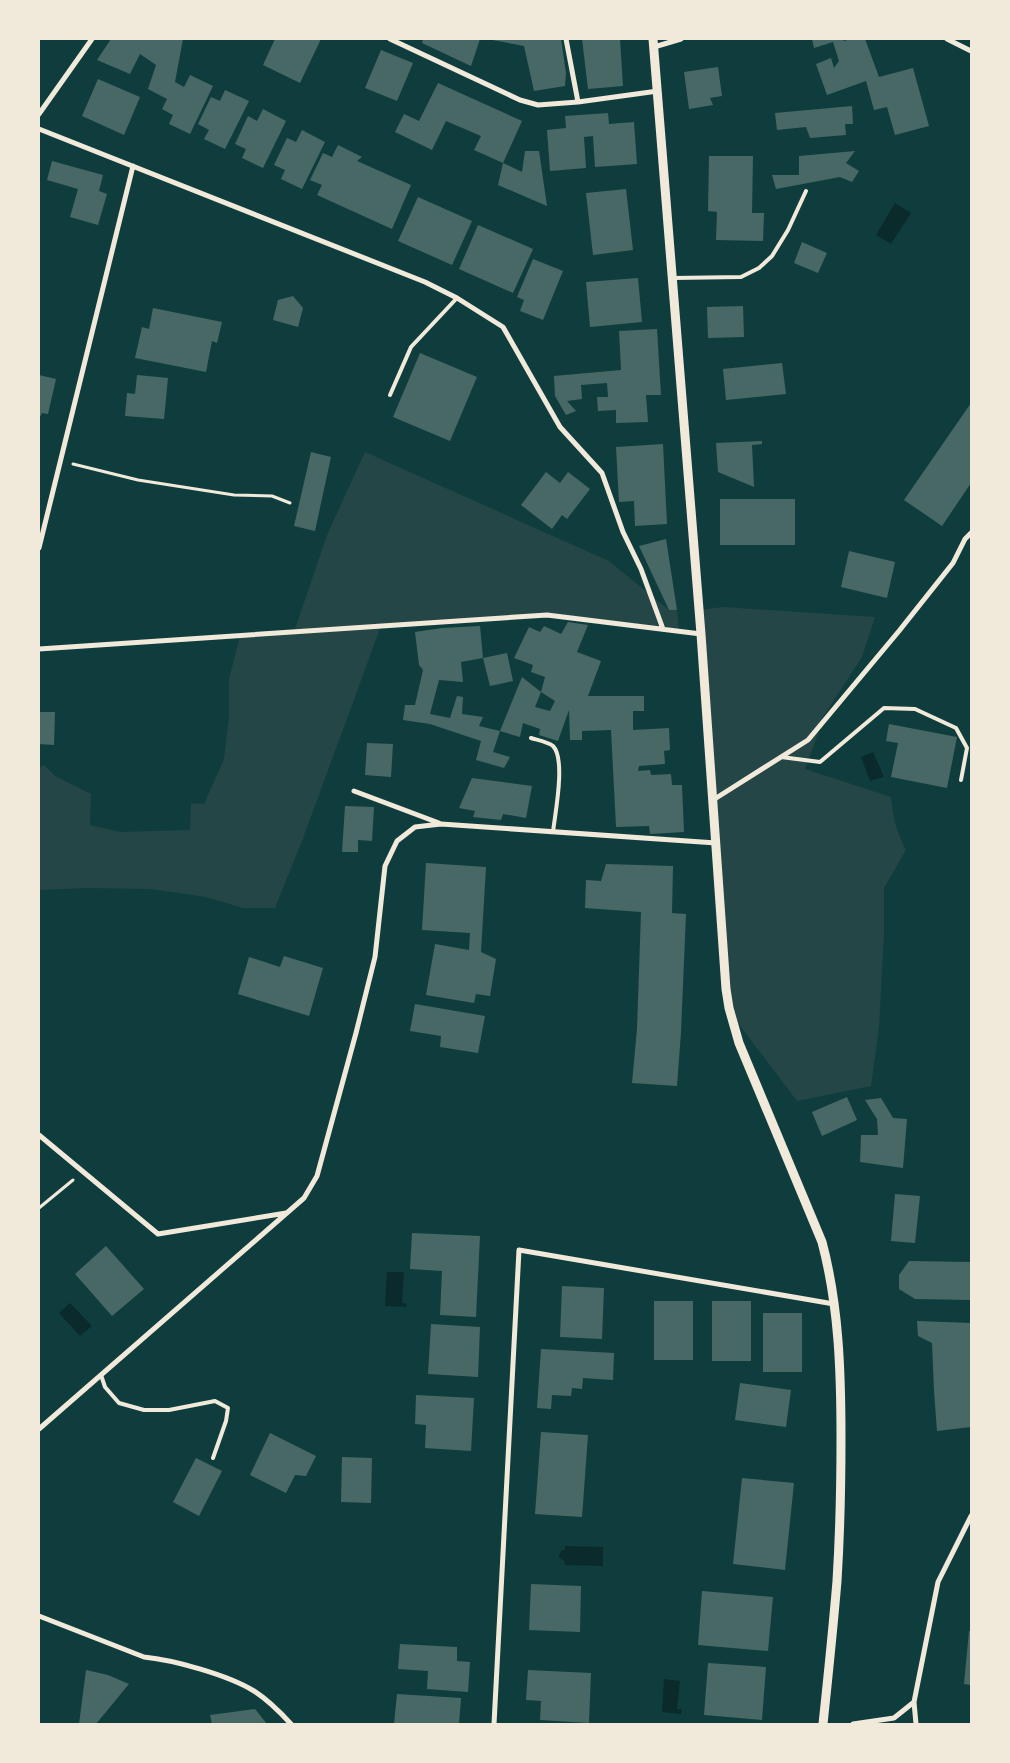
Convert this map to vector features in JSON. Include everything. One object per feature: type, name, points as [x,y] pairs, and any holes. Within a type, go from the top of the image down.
[{"type":"street","points":[[39,114],[92,39]]},
{"type":"street","points":[[390,39],[520,100],[538,105],[578,102],[658,91]]},
{"type":"street","points":[[566,39],[578,102]]},
{"type":"street","points":[[681,39],[654,43],[701,634],[723,951],[729,1008],[739,1043],[822,1242],[830,1272],[835,1304],[840,1401],[840,1492],[837,1580],[823,1724]]},
{"type":"street","points":[[947,39],[971,51]]},
{"type":"street","points":[[39,129],[425,282],[457,298],[503,327],[560,427],[602,474],[622,532],[641,568],[663,629]]},
{"type":"street","points":[[39,548],[133,166]]},
{"type":"street","points":[[712,800],[808,740],[935,586],[953,563],[965,539],[971,533]]},
{"type":"street","points":[[39,649],[547,615],[701,634]]},
{"type":"street","points":[[354,791],[442,824]]},
{"type":"street","points":[[39,1429],[304,1198],[317,1176],[356,1033],[375,958],[385,866],[397,841],[415,827],[442,824],[716,843]]},
{"type":"street","points":[[39,1135],[158,1234],[286,1213]]},
{"type":"street","points":[[494,1724],[519,1250],[835,1304]]},
{"type":"street","points":[[916,1724],[914,1702],[938,1582],[971,1516]]},
{"type":"street","points":[[39,1616],[144,1657],[163,1659],[229,1680],[253,1691],[272,1705],[291,1724]]},
{"type":"street","points":[[853,1724],[894,1718],[914,1702]]},
{"type":"lane","points":[[673,278],[741,277],[759,268],[772,256],[788,230],[806,191]]},
{"type":"lane","points":[[390,395],[411,347],[457,298]]},
{"type":"lane","points":[[780,757],[820,762],[884,708],[915,709],[956,728],[968,748],[961,780]]},
{"type":"lane","points":[[531,738],[552,745],[557,753],[560,767],[553,832]]},
{"type":"lane","points":[[101,1375],[106,1387],[119,1403],[144,1410],[169,1410],[215,1401],[228,1408],[226,1421],[213,1458]]},
{"type":"path","points":[[60,460],[138,480],[234,495],[272,496],[290,503]]},
{"type":"path","points":[[39,1208],[83,1171]]},
{"type":"shaded area","points":[[895,203],[911,213],[891,244],[876,235]]},
{"type":"shaded area","points":[[365,452],[609,561],[669,610],[677,610],[679,631],[547,615],[381,626],[302,841],[275,908],[243,908],[206,897],[151,889],[85,888],[41,890],[39,888],[39,768],[44,765],[55,776],[91,794],[90,825],[120,832],[190,830],[191,803],[204,804],[224,759],[229,717],[229,679],[240,636],[294,632],[327,535]]},
{"type":"shaded area","points":[[723,607],[875,617],[862,657],[812,734],[822,723],[805,769],[891,797],[896,824],[906,850],[884,888],[884,935],[879,1027],[871,1086],[797,1101],[731,1014],[699,610]]},
{"type":"shaded area","points":[[873,752],[884,777],[870,781],[861,757]]},
{"type":"shaded area","points":[[387,1272],[404,1272],[402,1303],[407,1304],[406,1307],[385,1306]]},
{"type":"shaded area","points":[[70,1303],[92,1326],[80,1336],[59,1313]]},
{"type":"shaded area","points":[[565,1546],[603,1547],[603,1566],[565,1565],[559,1555],[562,1550],[565,1550]]},
{"type":"shaded area","points":[[664,1679],[680,1681],[677,1709],[682,1709],[681,1714],[662,1712]]},
{"type":"building","points":[[111,39],[183,39],[175,82],[184,87],[190,75],[213,86],[190,134],[169,124],[173,115],[162,109],[167,99],[148,89],[156,65],[140,54],[130,74],[97,60]]},
{"type":"building","points":[[275,39],[321,39],[300,83],[263,65]]},
{"type":"building","points":[[423,39],[480,39],[471,66],[422,43]]},
{"type":"building","points":[[487,39],[561,39],[566,73],[565,86],[534,91],[524,46]]},
{"type":"building","points":[[582,39],[620,39],[623,86],[588,89]]},
{"type":"building","points":[[812,39],[842,39],[844,41],[865,39],[879,77],[913,68],[929,126],[895,135],[887,107],[874,110],[866,81],[827,95],[816,64],[831,58],[834,68],[839,61],[833,42],[814,48]]},
{"type":"building","points":[[381,50],[413,63],[397,101],[365,88]]},
{"type":"building","points":[[718,67],[722,96],[710,98],[713,105],[689,109],[684,72]]},
{"type":"building","points":[[98,79],[140,97],[124,135],[82,116]]},
{"type":"building","points":[[438,83],[522,121],[503,163],[474,150],[481,136],[446,121],[432,150],[395,132],[404,114],[419,121]]},
{"type":"building","points":[[225,90],[249,101],[225,149],[204,139],[209,130],[198,124],[211,97],[220,101]]},
{"type":"building","points":[[852,106],[853,124],[845,124],[846,135],[810,138],[806,127],[777,130],[775,113]]},
{"type":"building","points":[[263,109],[286,121],[263,168],[242,158],[246,149],[235,144],[248,116],[257,121]]},
{"type":"building","points":[[608,113],[609,124],[634,122],[637,164],[595,167],[593,136],[584,137],[586,168],[550,171],[547,130],[566,128],[565,116]]},
{"type":"building","points":[[302,130],[325,142],[302,189],[281,179],[285,170],[274,165],[287,138],[296,142]]},
{"type":"building","points":[[338,145],[362,157],[357,161],[411,185],[392,229],[317,195],[322,185],[310,180],[323,153],[332,157]]},
{"type":"building","points":[[525,151],[539,151],[547,206],[498,185],[503,163],[522,172]]},
{"type":"building","points":[[855,151],[846,163],[859,171],[852,182],[840,177],[776,189],[772,175],[799,175],[799,156]]},
{"type":"building","points":[[709,156],[753,156],[752,213],[764,213],[763,241],[716,240],[717,212],[708,211]]},
{"type":"building","points":[[52,161],[103,175],[99,191],[107,194],[98,225],[70,217],[78,189],[47,180]]},
{"type":"building","points":[[626,189],[633,250],[593,255],[586,193]]},
{"type":"building","points":[[418,197],[472,221],[452,265],[398,241]]},
{"type":"building","points":[[478,225],[533,249],[513,293],[459,269]]},
{"type":"building","points":[[802,242],[827,253],[818,273],[794,263]]},
{"type":"building","points":[[533,259],[563,271],[543,320],[520,311],[524,300],[517,297]]},
{"type":"building","points":[[638,278],[642,322],[590,327],[586,282]]},
{"type":"building","points":[[293,296],[303,308],[298,327],[273,320],[278,300]]},
{"type":"building","points":[[743,306],[744,337],[708,338],[707,307]]},
{"type":"building","points":[[153,308],[222,322],[217,343],[212,341],[206,372],[135,358],[142,327],[149,329]]},
{"type":"building","points":[[657,329],[661,395],[646,395],[648,422],[616,423],[616,410],[598,411],[597,397],[608,397],[607,383],[581,385],[582,399],[567,401],[576,411],[566,415],[555,396],[554,376],[621,370],[619,331]]},
{"type":"building","points":[[420,353],[477,377],[450,441],[393,417]]},
{"type":"building","points":[[782,363],[786,394],[726,400],[723,369]]},
{"type":"building","points":[[39,375],[56,379],[48,414],[42,413],[39,419]]},
{"type":"building","points":[[137,375],[168,378],[164,419],[125,416],[127,393],[135,394]]},
{"type":"building","points":[[971,403],[971,483],[942,526],[904,500]]},
{"type":"building","points":[[762,441],[762,444],[752,445],[754,487],[718,472],[716,443]]},
{"type":"building","points":[[663,444],[667,524],[635,526],[634,501],[619,502],[616,447]]},
{"type":"building","points":[[311,452],[331,457],[315,531],[294,526]]},
{"type":"building","points":[[546,472],[560,483],[568,472],[590,489],[567,519],[562,515],[552,529],[521,505]]},
{"type":"building","points":[[720,499],[795,499],[795,545],[720,545]]},
{"type":"building","points":[[666,539],[677,610],[669,610],[639,546]]},
{"type":"building","points":[[849,551],[895,562],[887,598],[841,587]]},
{"type":"building","points":[[568,622],[588,625],[577,652],[601,661],[588,696],[644,696],[644,711],[633,711],[633,730],[669,728],[670,750],[664,751],[665,764],[639,766],[638,771],[650,770],[651,775],[671,774],[672,785],[682,785],[684,832],[650,834],[649,826],[616,827],[611,730],[582,731],[582,740],[570,740],[569,710],[558,741],[539,735],[540,729],[523,723],[520,737],[500,731],[522,677],[541,692],[545,677],[531,672],[533,665],[514,658],[529,627],[540,632],[544,626],[561,634]],"holes":[[[541,692],[555,701],[550,711],[535,707]]]},
{"type":"building","points":[[480,626],[483,658],[461,662],[463,682],[439,680],[430,714],[450,718],[457,696],[463,697],[462,714],[483,717],[479,726],[500,731],[493,752],[510,757],[504,768],[476,760],[481,741],[430,724],[403,720],[405,705],[415,705],[423,670],[419,665],[415,632],[442,628]]},
{"type":"building","points":[[507,653],[513,681],[490,686],[483,658]]},
{"type":"building","points":[[39,712],[55,712],[54,745],[39,744]]},
{"type":"building","points":[[889,724],[957,737],[947,788],[891,777],[898,743],[886,741]]},
{"type":"building","points":[[367,743],[393,744],[391,777],[365,775]]},
{"type":"building","points":[[472,778],[532,786],[526,818],[503,814],[501,820],[473,817],[475,811],[459,808]]},
{"type":"building","points":[[345,806],[374,807],[372,841],[358,840],[358,852],[342,852]]},
{"type":"building","points":[[426,863],[486,867],[481,952],[496,959],[490,996],[476,994],[474,1003],[426,995],[435,944],[469,950],[470,933],[422,930]]},
{"type":"building","points":[[606,864],[673,866],[672,913],[686,914],[677,1086],[632,1083],[637,1029],[641,912],[585,908],[586,880],[601,881]]},
{"type":"building","points":[[284,956],[323,968],[309,1016],[238,994],[249,957],[280,967]]},
{"type":"building","points":[[415,1004],[485,1016],[478,1053],[440,1047],[441,1036],[410,1031]]},
{"type":"building","points":[[847,1097],[857,1120],[822,1136],[812,1112]]},
{"type":"building","points":[[881,1098],[893,1118],[907,1119],[903,1168],[860,1162],[861,1135],[878,1135],[877,1119],[865,1100]]},
{"type":"building","points":[[895,1194],[920,1196],[915,1243],[891,1241]]},
{"type":"building","points":[[412,1233],[480,1236],[476,1317],[440,1315],[442,1271],[410,1269]]},
{"type":"building","points":[[106,1246],[144,1289],[112,1316],[75,1274]]},
{"type":"building","points":[[909,1261],[971,1262],[971,1300],[915,1299],[899,1289],[899,1275]]},
{"type":"building","points":[[562,1286],[604,1288],[602,1339],[560,1337]]},
{"type":"building","points":[[654,1301],[693,1301],[693,1360],[654,1360]]},
{"type":"building","points":[[712,1301],[751,1301],[751,1361],[712,1361]]},
{"type":"building","points":[[763,1313],[802,1313],[802,1372],[763,1372]]},
{"type":"building","points":[[917,1321],[971,1323],[971,1427],[937,1431],[932,1343],[918,1336]]},
{"type":"building","points":[[431,1324],[480,1327],[478,1377],[428,1374]]},
{"type":"building","points":[[541,1349],[614,1353],[613,1380],[583,1378],[582,1389],[572,1388],[571,1396],[552,1395],[551,1409],[537,1408]]},
{"type":"building","points":[[740,1383],[791,1390],[786,1427],[735,1420]]},
{"type":"building","points":[[416,1395],[474,1398],[471,1451],[425,1448],[426,1425],[415,1424]]},
{"type":"building","points":[[541,1432],[588,1435],[582,1517],[535,1514]]},
{"type":"building","points":[[270,1433],[316,1456],[306,1476],[295,1475],[286,1493],[250,1475]]},
{"type":"building","points":[[342,1457],[372,1458],[371,1503],[341,1502]]},
{"type":"building","points":[[196,1458],[222,1471],[199,1516],[173,1502]]},
{"type":"building","points":[[742,1478],[794,1483],[785,1570],[733,1564]]},
{"type":"building","points":[[531,1584],[581,1586],[580,1632],[529,1630]]},
{"type":"building","points":[[702,1591],[773,1597],[768,1651],[698,1645]]},
{"type":"building","points":[[969,1631],[971,1631],[971,1685],[964,1684]]},
{"type":"building","points":[[400,1644],[457,1647],[457,1661],[470,1662],[468,1692],[427,1689],[428,1671],[398,1669]]},
{"type":"building","points":[[708,1663],[766,1667],[762,1720],[704,1715]]},
{"type":"building","points":[[86,1670],[108,1675],[129,1684],[96,1724],[79,1724]]},
{"type":"building","points":[[528,1670],[591,1673],[589,1723],[540,1720],[541,1701],[526,1700]]},
{"type":"building","points":[[397,1694],[461,1698],[459,1724],[394,1724]]},
{"type":"building","points":[[255,1709],[267,1724],[212,1724],[210,1715]]}]
